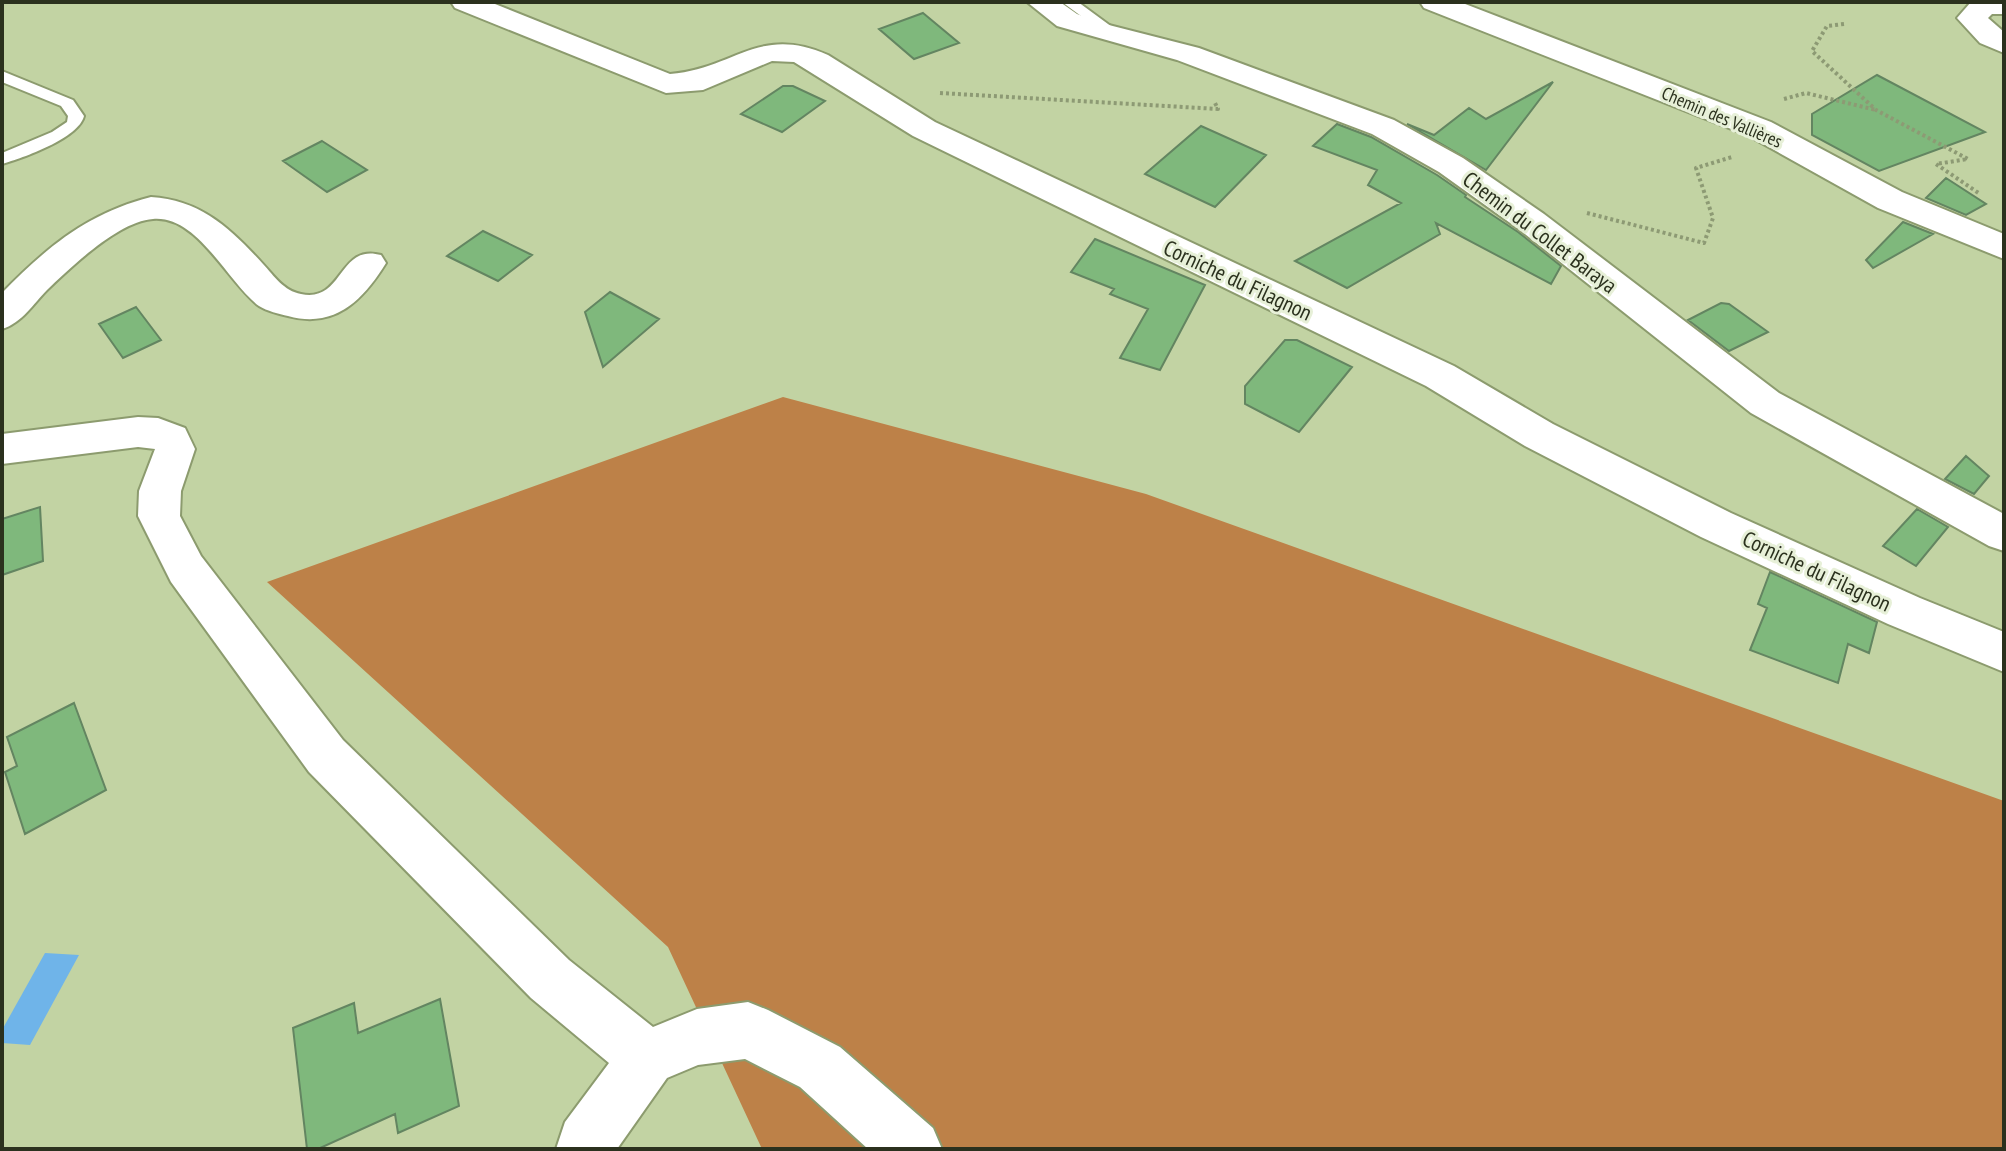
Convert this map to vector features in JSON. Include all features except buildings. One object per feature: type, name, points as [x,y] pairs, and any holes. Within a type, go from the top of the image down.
[{"type":"street","name":"Corniche du Filagnon","points":[[465,2],[666,84],[703,81],[753,57],[785,51],[817,61],[938,136],[1440,376],[1539,435],[1716,525],[1904,611],[2004,652]]},
{"type":"street","name":"Chemin du Collet Baraya","points":[[1041,2],[1067,20],[1121,38],[1188,54],[1310,98],[1397,135],[1451,165],[1532,222],[1765,403],[2004,534]]},
{"type":"street","name":"Chemin des Vallières","points":[[1434,2],[1760,129],[1890,200],[2004,247]]},
{"type":"street","points":[[2004,5],[1984,5],[1972,18],[1990,37],[2004,44]]},
{"type":"street","points":[[2,316],[57,259],[95,233],[144,207],[169,208],[195,219],[272,297],[286,304],[306,307],[337,302],[353,288],[368,263]]},
{"type":"street","points":[[2,449],[138,432],[158,433],[171,439],[175,449],[160,491],[159,516],[186,569],[255,665],[326,756],[550,979],[647,1058]]},
{"type":"street","points":[[586,1149],[586,1143],[647,1058],[697,1037],[748,1030],[820,1067],[912,1149]]},
{"type":"lane","points":[[1069,2],[1121,38]]},
{"type":"lane","points":[[2,76],[67,103],[76,116],[74,124],[58,135],[2,159]]},
{"type":"path","points":[[1844,24],[1827,26],[1812,51],[1876,110],[1968,159],[1936,164],[1980,195]]},
{"type":"path","points":[[868,91],[883,89],[1218,109],[1214,99]]},
{"type":"path","points":[[1585,213],[1704,243],[1713,218],[1696,168],[1741,155],[1728,147]]},
{"type":"shaded area","points":[[783,397],[1146,494],[2004,801],[2004,1149],[762,1149],[668,947],[267,582]]},
{"type":"water","points":[[45,953],[79,955],[30,1045],[2,1043],[2,1030]]}]
